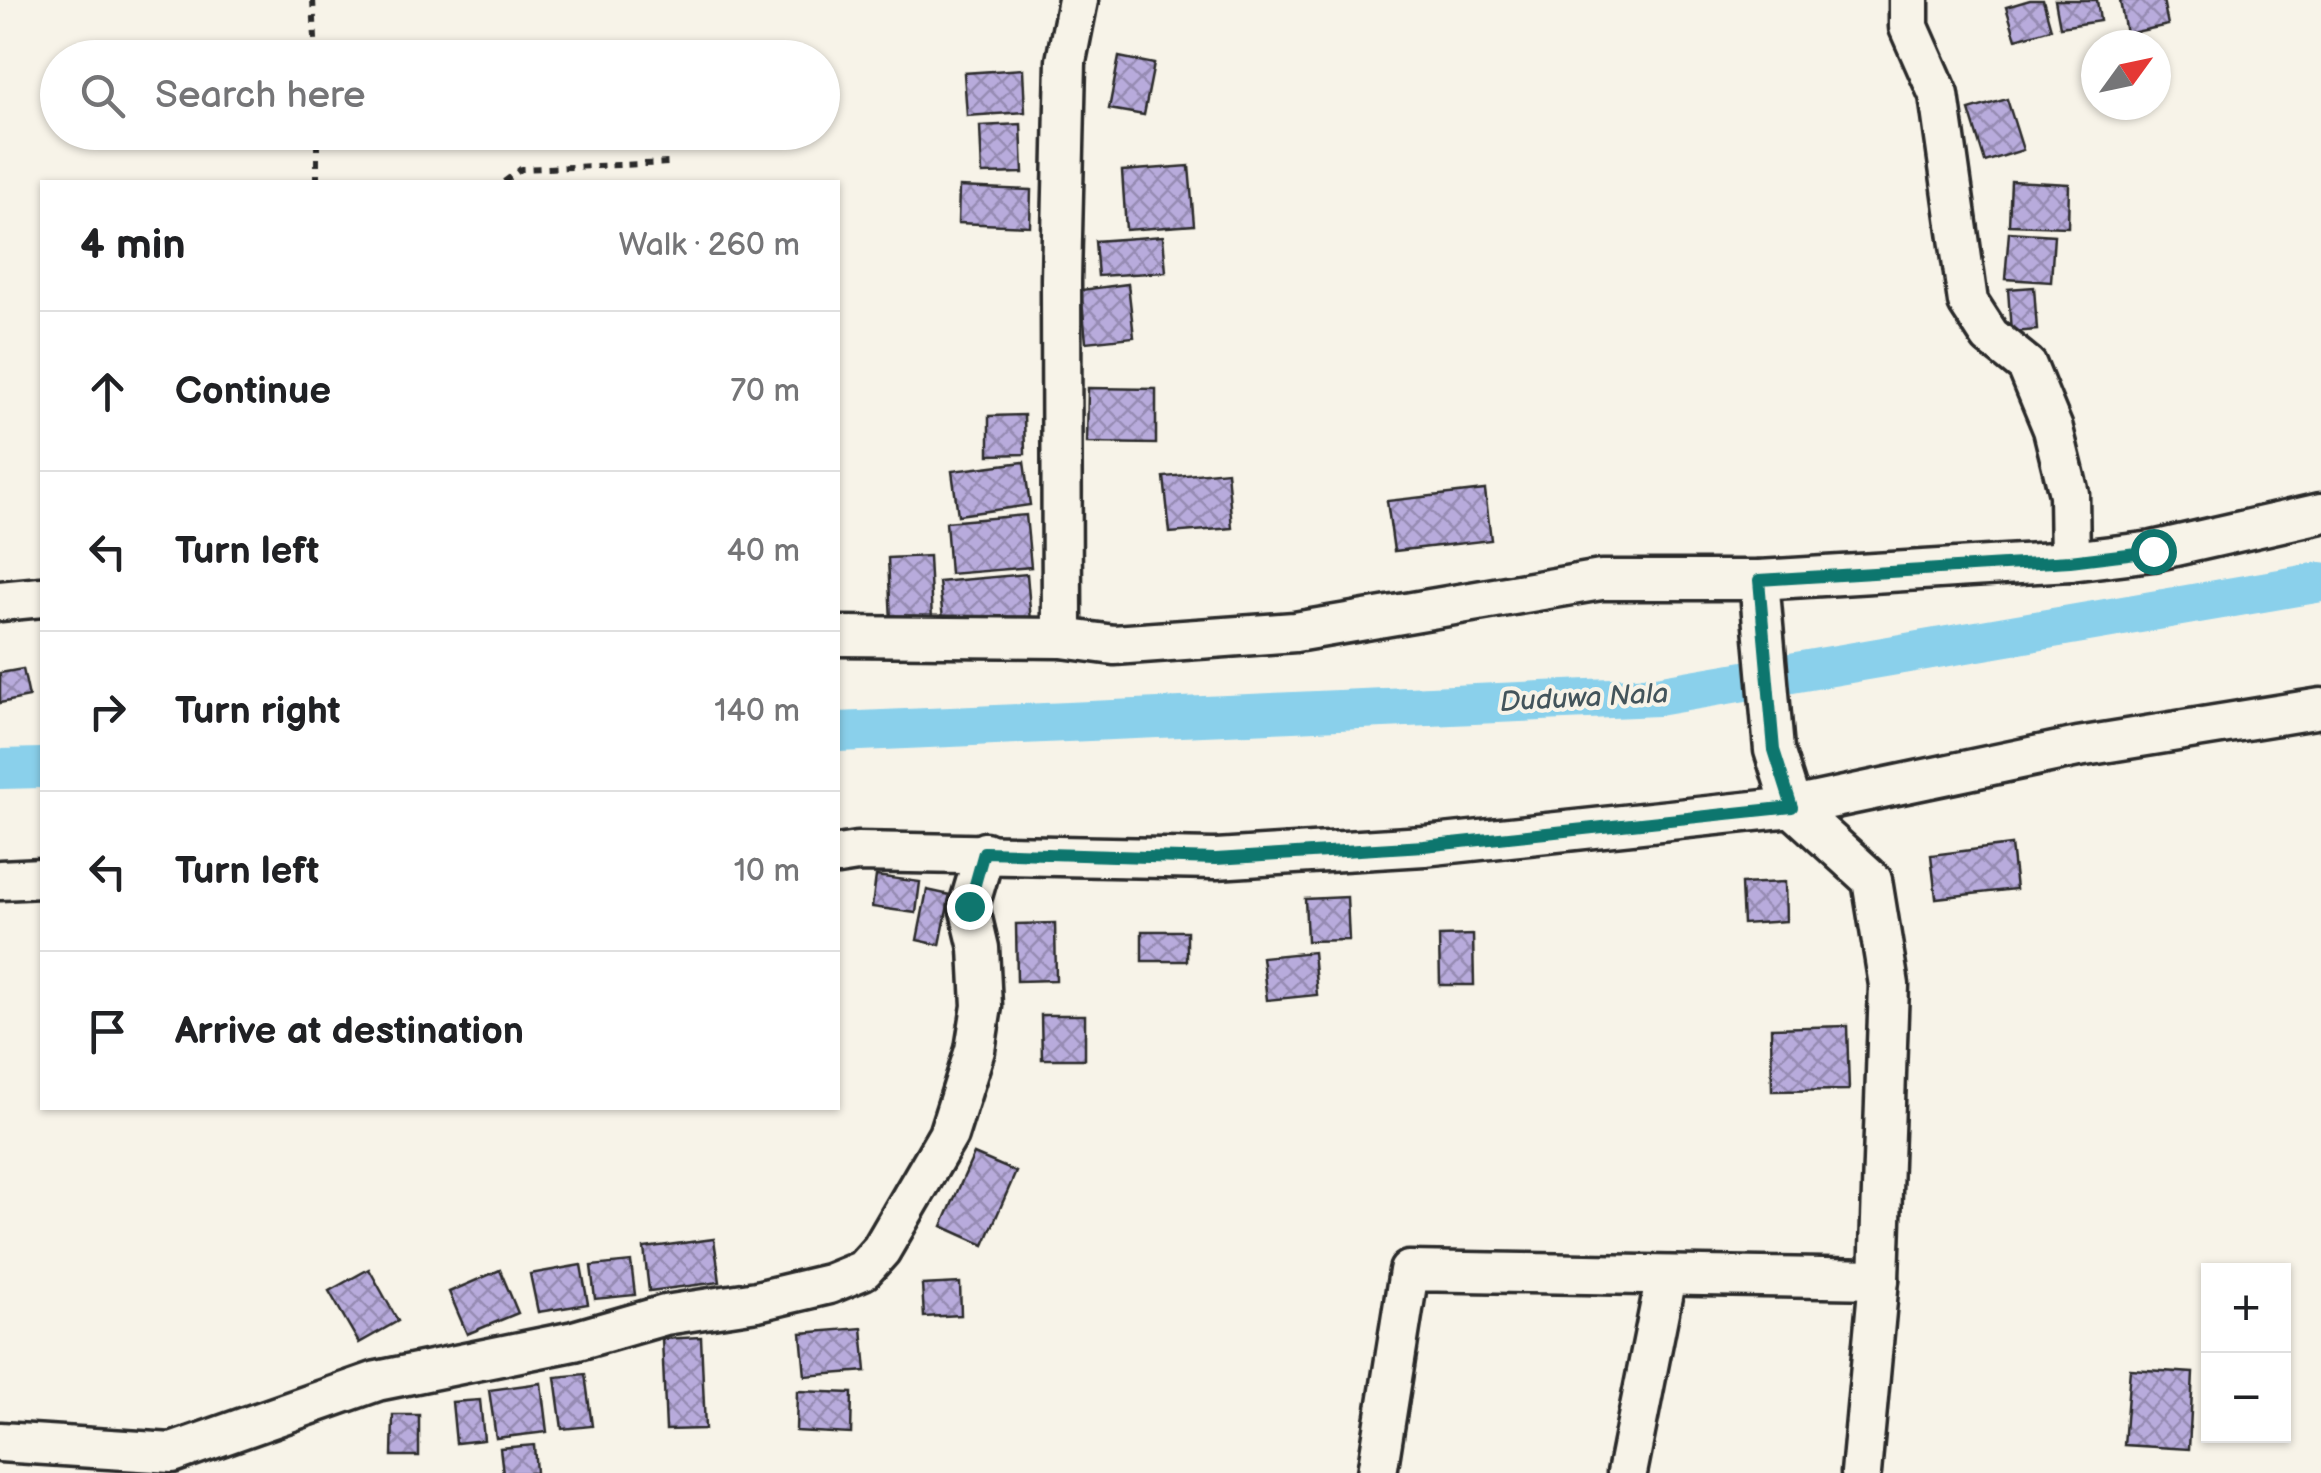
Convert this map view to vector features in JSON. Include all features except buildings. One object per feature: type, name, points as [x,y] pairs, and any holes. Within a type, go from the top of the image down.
[{"type":"street","points":[[1062,638],[1066,60],[1078,0]]},
{"type":"street","points":[[1909,0],[1909,27],[1939,95],[1968,302],[1990,336],[2027,366],[2053,429],[2069,494],[2070,561]]},
{"type":"street","points":[[840,636],[1062,638],[1114,645],[1295,632],[1601,580],[1759,580],[2070,561],[2153,551],[2321,513]]},
{"type":"street","points":[[1759,580],[1774,750],[1792,807],[1872,880],[1889,985],[1879,1279],[1861,1473]]},
{"type":"street","points":[[0,601],[40,598]]},
{"type":"street","points":[[840,855],[984,852],[1216,859],[1424,846],[1792,807],[2078,747],[2321,708]]},
{"type":"street","points":[[0,1442],[172,1453],[377,1381],[574,1342],[666,1315],[757,1301],[829,1284],[862,1270],[881,1250],[948,1136],[975,1050],[982,1006],[979,948],[969,906],[984,852]]},
{"type":"street","points":[[0,880],[40,878]]},
{"type":"street","points":[[1378,1473],[1409,1272],[1879,1279]]},
{"type":"street","points":[[1628,1473],[1666,1276]]},
{"type":"path","points":[[313,0],[315,40]]},
{"type":"path","points":[[316,180],[317,150]]},
{"type":"path","points":[[507,180],[521,169],[669,164]]},
{"type":"waterway","name":"Duduwa Nala","points":[[840,732],[1657,696],[2321,582]]},
{"type":"waterway","name":"Duduwa Nala","points":[[0,769],[40,768]]},
{"type":"route","points":[[969,906],[984,852],[1216,859],[1424,846],[1792,807],[1774,750],[1759,580],[2070,561],[2153,551]]}]
